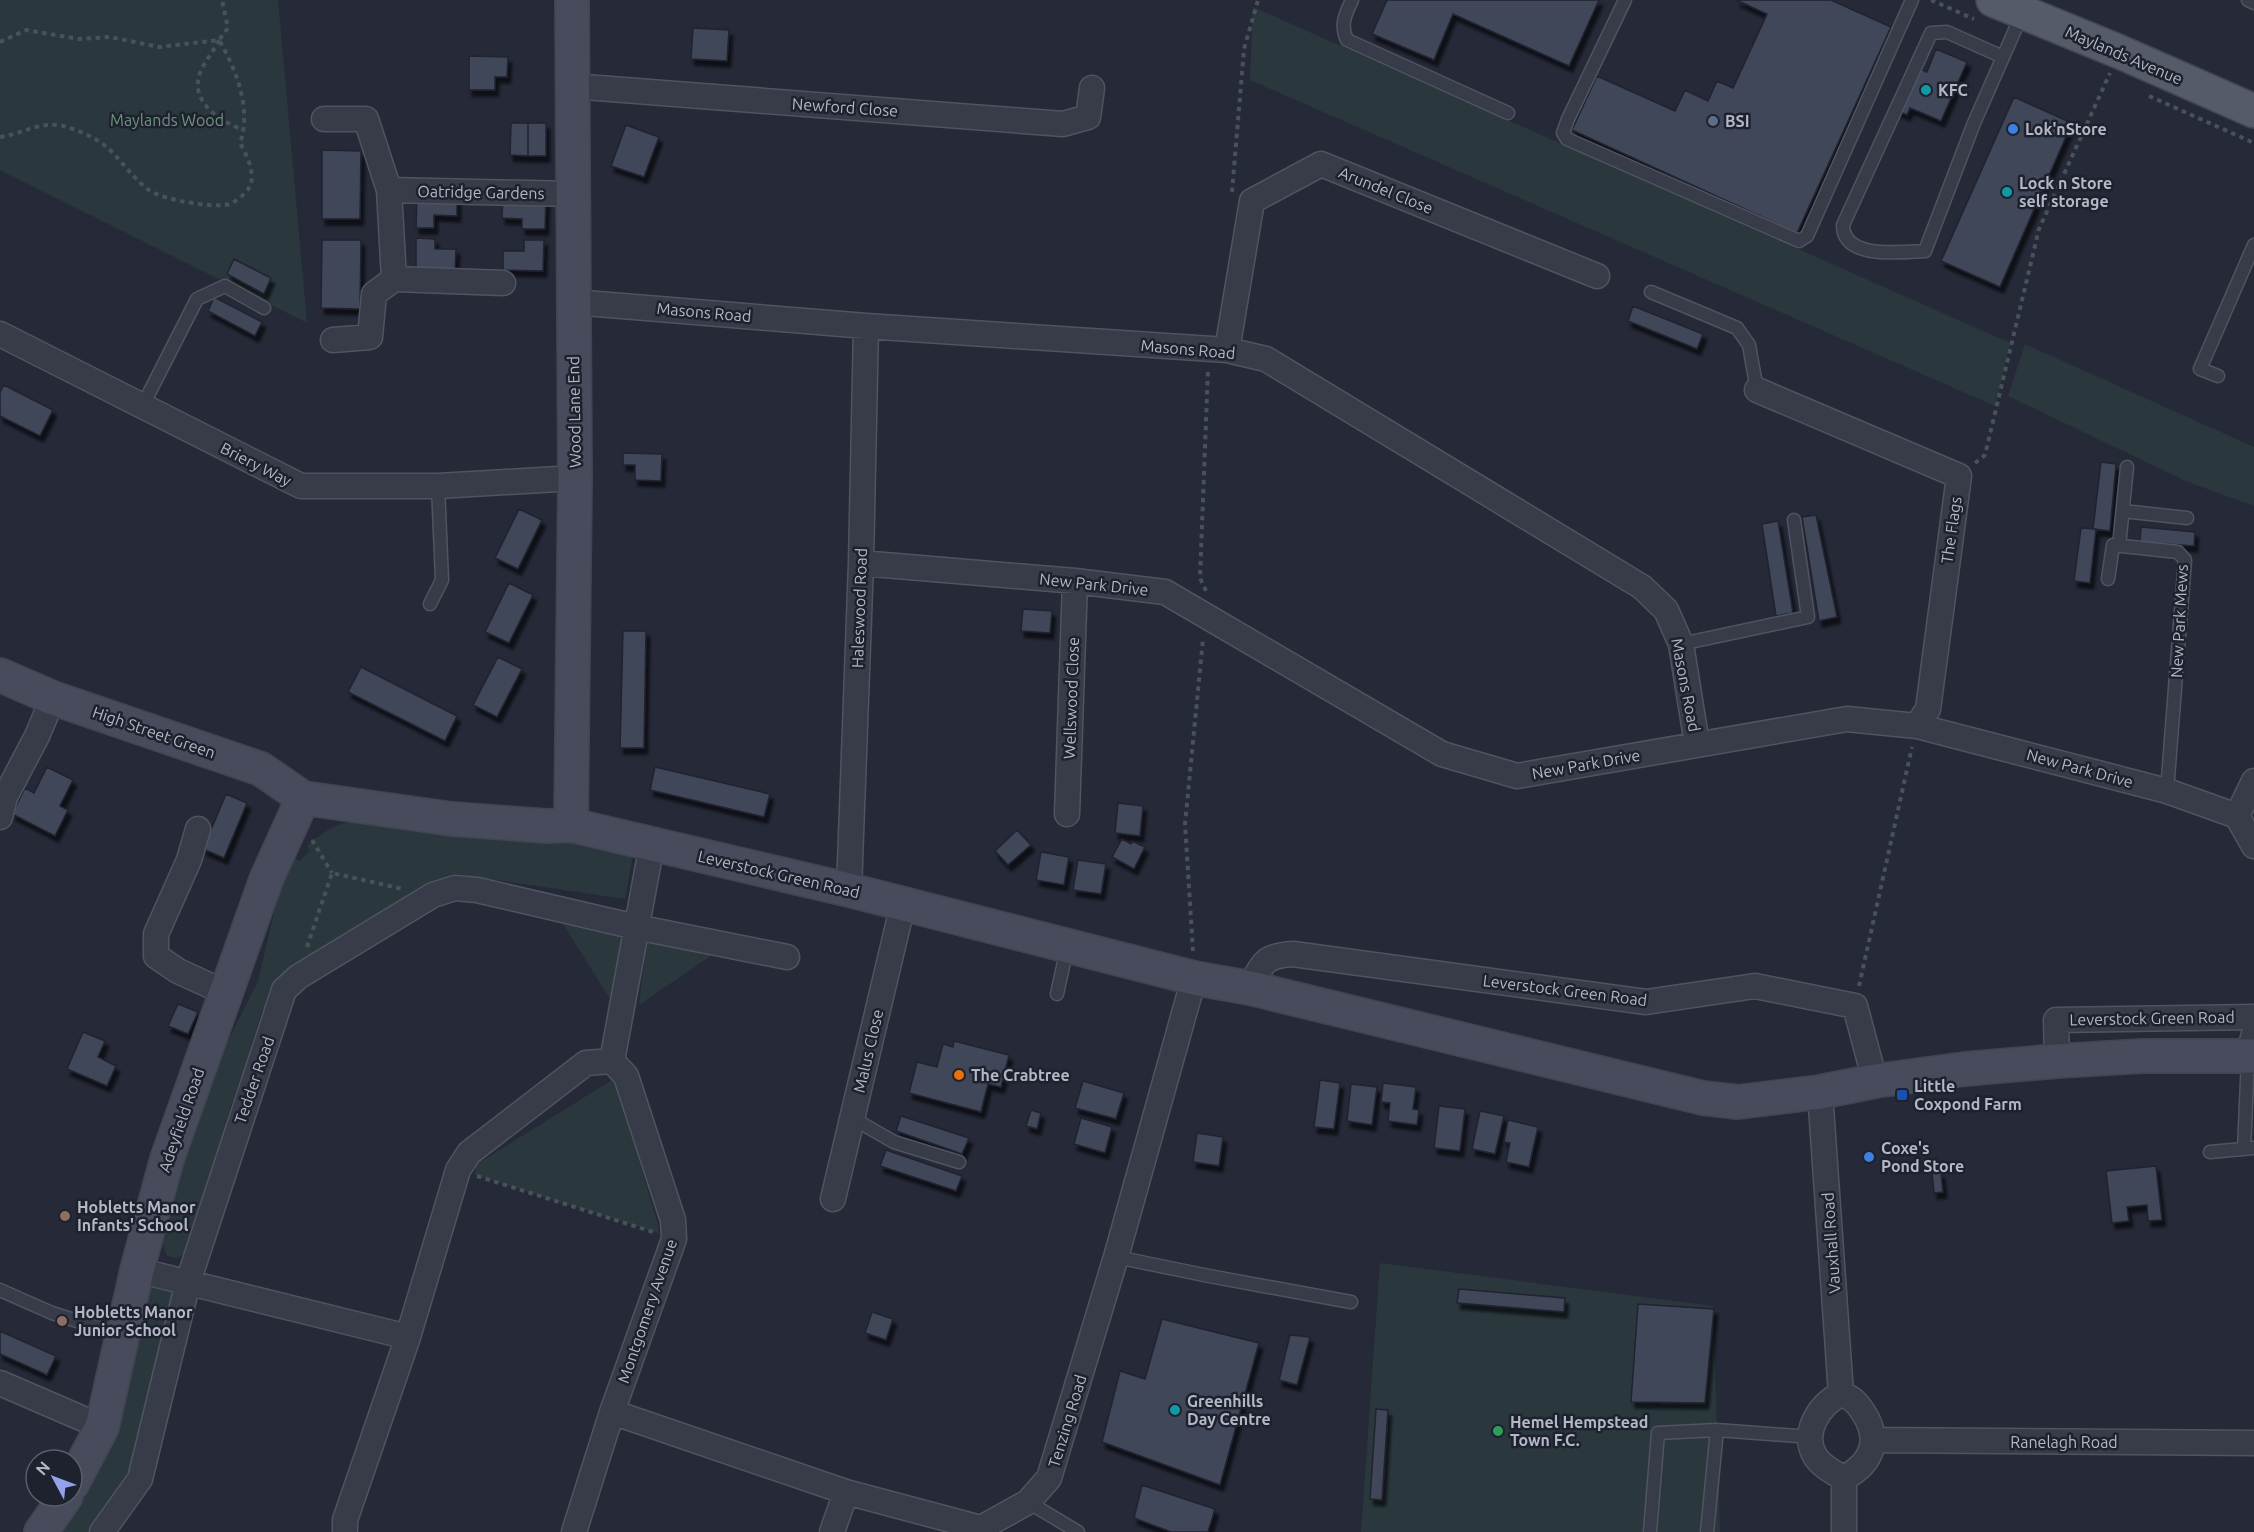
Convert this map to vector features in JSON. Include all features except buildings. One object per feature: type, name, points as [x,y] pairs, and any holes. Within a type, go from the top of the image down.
[{"type":"main road","name":"Maylands Avenue","points":[[1993,0],[2120,52],[2254,111]]},
{"type":"street","name":"Wood Lane End","points":[[571,825],[575,478],[572,0]]},
{"type":"street","name":"Newford Close","points":[[572,86],[1063,124],[1088,117],[1092,88]]},
{"type":"street","points":[[324,118],[366,119],[389,190],[394,279]]},
{"type":"street","name":"Arundel Close","points":[[1218,349],[1252,201],[1321,164],[1597,276]]},
{"type":"street","name":"Oatridge Gardens","points":[[389,190],[573,194]]},
{"type":"street","points":[[333,340],[370,337],[374,294],[394,279],[503,283]]},
{"type":"street","name":"Masons Road","points":[[573,302],[866,326],[1218,349],[1266,359],[1642,587],[1666,610],[1681,644],[1697,744]]},
{"type":"street","name":"Haleswood Road","points":[[849,890],[861,563],[866,326]]},
{"type":"street","name":"Briery Way","points":[[0,334],[301,486],[438,486],[575,478]]},
{"type":"street","name":"The Flags","points":[[1757,390],[1959,476],[1928,710],[1917,726]]},
{"type":"street","name":"New Park Drive","points":[[861,563],[1075,581],[1165,592],[1442,754],[1517,776],[1846,719],[1917,726],[2167,791],[2237,816]]},
{"type":"street","name":"Wellswood Close","points":[[1067,814],[1075,581]]},
{"type":"street","name":"High Street Green","points":[[0,675],[53,698],[261,769],[303,798]]},
{"type":"street","points":[[0,817],[5,797],[37,736],[53,698]]},
{"type":"street","points":[[2254,780],[2237,816],[2254,846]]},
{"type":"street","name":"Leverstock Green Road","points":[[303,798],[452,819],[546,826],[571,825],[849,890],[1068,944],[1194,978],[1250,988],[1703,1098],[1738,1102],[1820,1092],[1875,1081],[1965,1069],[2252,1049]]},
{"type":"street","name":"Adeyfield Road","points":[[84,1461],[102,1427],[137,1270],[167,1159],[266,880],[303,798]]},
{"type":"street","points":[[198,829],[189,860],[156,934],[156,956],[178,971],[226,993]]},
{"type":"street","points":[[345,1532],[345,1520],[408,1336],[458,1170],[469,1153],[586,1063],[612,1061],[652,844]]},
{"type":"street","name":"Tedder Road","points":[[102,1532],[140,1479],[188,1282],[284,990],[298,977],[433,896],[455,888],[477,890],[636,927],[787,957]]},
{"type":"street","name":"Malus Close","points":[[833,1199],[903,904]]},
{"type":"street","name":"Leverstock Green Road","points":[[1250,988],[1263,963],[1274,956],[1293,954],[1646,1002],[1755,986],[1855,1006]]},
{"type":"street","name":"Tenzing Road","points":[[612,1412],[846,1492],[981,1528],[1028,1502],[1050,1478],[1116,1257],[1194,978]]},
{"type":"street","points":[[1855,1006],[1875,1081]]},
{"type":"street","name":"Leverstock Green Road","points":[[2057,1061],[2056,1020],[2254,1017]]},
{"type":"street","name":"Montgomery Avenue","points":[[574,1532],[612,1412],[674,1239],[673,1220],[626,1076],[612,1061]]},
{"type":"street","name":"Vauxhall Road","points":[[1820,1092],[1841,1394]]},
{"type":"street","points":[[137,1270],[408,1336]]},
{"type":"street","points":[[0,1383],[102,1427]]},
{"type":"street","points":[[1841,1394],[1850,1397],[1858,1405],[1872,1428],[1874,1440],[1866,1461],[1857,1471],[1844,1478],[1834,1473],[1815,1457],[1811,1448],[1811,1437],[1816,1418],[1831,1399],[1841,1394]]},
{"type":"street","name":"Ranelagh Road","points":[[1874,1440],[2254,1443]]},
{"type":"street","points":[[1844,1478],[1844,1532]]},
{"type":"street","points":[[832,1532],[846,1492]]},
{"type":"street","points":[[41,1532],[58,1508]]},
{"type":"lane","points":[[1352,0],[1342,22],[1347,40],[1508,113]]},
{"type":"lane","points":[[1625,0],[1568,119],[1563,133],[1567,139],[1799,241],[1807,236],[1912,0]]},
{"type":"lane","points":[[2248,0],[2254,3]]},
{"type":"lane","points":[[2003,57],[1947,32],[1931,33],[1843,225],[1846,240],[1869,252],[1925,251],[1974,123],[2003,57],[2022,13]]},
{"type":"lane","points":[[2217,376],[2200,369],[2254,245]]},
{"type":"lane","points":[[142,407],[197,299],[225,286],[264,308]]},
{"type":"lane","points":[[1651,292],[1737,328],[1749,345],[1757,390]]},
{"type":"lane","points":[[2108,579],[2113,545],[2119,546],[2127,467]]},
{"type":"lane","points":[[430,604],[442,580],[438,486]]},
{"type":"lane","points":[[2123,511],[2187,518]]},
{"type":"lane","points":[[1681,644],[1809,617],[1794,520]]},
{"type":"lane","name":"New Park Mews","points":[[2119,546],[2178,552],[2186,560],[2167,791]]},
{"type":"lane","points":[[1056,994],[1068,944]]},
{"type":"lane","points":[[2210,1152],[2249,1149],[2252,1049]]},
{"type":"lane","points":[[852,1118],[894,1142],[959,1162]]},
{"type":"lane","points":[[1116,1257],[1350,1302]]},
{"type":"lane","points":[[0,1290],[52,1313],[123,1336]]},
{"type":"lane","points":[[1650,1532],[1658,1433],[1718,1430],[1811,1437]]},
{"type":"lane","points":[[1707,1532],[1718,1430]]},
{"type":"lane","points":[[1028,1502],[1078,1532]]},
{"type":"path","points":[[222,0],[228,28],[200,74],[198,89],[206,106],[215,115],[228,125],[244,130]]},
{"type":"path","points":[[1232,192],[1245,49],[1258,0]]},
{"type":"path","points":[[0,42],[26,30],[79,39],[110,38],[159,46],[219,40]]},
{"type":"path","points":[[0,137],[13,135],[43,124],[63,126],[87,134],[110,150],[127,171],[151,191],[170,200],[226,206],[239,199],[250,186],[252,176],[240,143],[245,114],[237,80],[232,62],[219,40]]},
{"type":"path","points":[[1959,476],[1985,455],[2039,229],[2109,77],[2119,82]]},
{"type":"path","points":[[2140,92],[2254,143]]},
{"type":"path","points":[[1194,978],[1185,824],[1201,641],[1215,612],[1200,578],[1218,349]]},
{"type":"path","points":[[1855,1006],[1917,726]]},
{"type":"path","points":[[298,977],[332,873],[433,896]]},
{"type":"path","points":[[458,1170],[674,1239]]},
{"type":"green space","name":"Maylands Wood","points":[[0,0],[278,0],[307,323],[0,170]]},
{"type":"green space","points":[[1253,7],[2010,343],[1995,406],[1250,80]]},
{"type":"green space","points":[[2025,344],[2254,447],[2254,506],[2188,482],[2008,396]]},
{"type":"green space","points":[[366,818],[634,849],[625,899],[456,874],[403,904],[267,1009],[262,1010],[244,1069],[248,1071],[246,1075],[242,1075],[225,1123],[230,1125],[227,1134],[223,1133],[215,1157],[219,1160],[186,1253],[177,1258],[167,1256],[161,1240],[168,1204],[213,1071],[258,981],[277,900],[295,859],[300,861],[310,850],[307,846],[327,831],[341,824]]},
{"type":"green space","points":[[558,916],[622,931],[614,1005]]},
{"type":"green space","points":[[647,937],[715,953],[639,1005]]},
{"type":"green space","points":[[615,1078],[658,1225],[658,1233],[474,1175],[477,1164]]},
{"type":"green space","points":[[1380,1263],[1713,1306],[1720,1532],[1361,1532]]},
{"type":"green space","points":[[153,1282],[176,1286],[130,1469],[93,1532],[50,1532],[60,1508],[84,1508],[84,1448],[146,1292]]},
{"type":"place","name":"KFC","points":[[1926,90]]},
{"type":"place","name":"BSI","points":[[1713,121]]},
{"type":"place","name":"Lok'nStore","points":[[2013,129]]},
{"type":"place","name":"Lock n Store self storage","points":[[2007,192]]},
{"type":"place","name":"The Crabtree","points":[[959,1075]]},
{"type":"place","name":"Little Coxpond Farm","points":[[1902,1095]]},
{"type":"place","name":"Coxe's Pond Store","points":[[1869,1157]]},
{"type":"place","name":"Hobletts Manor Infants' School","points":[[65,1216]]},
{"type":"place","name":"Hobletts Manor Junior School","points":[[62,1321]]},
{"type":"place","name":"Greenhills Day Centre","points":[[1175,1410]]},
{"type":"place","name":"Hemel Hempstead Town F.C.","points":[[1498,1431]]}]
